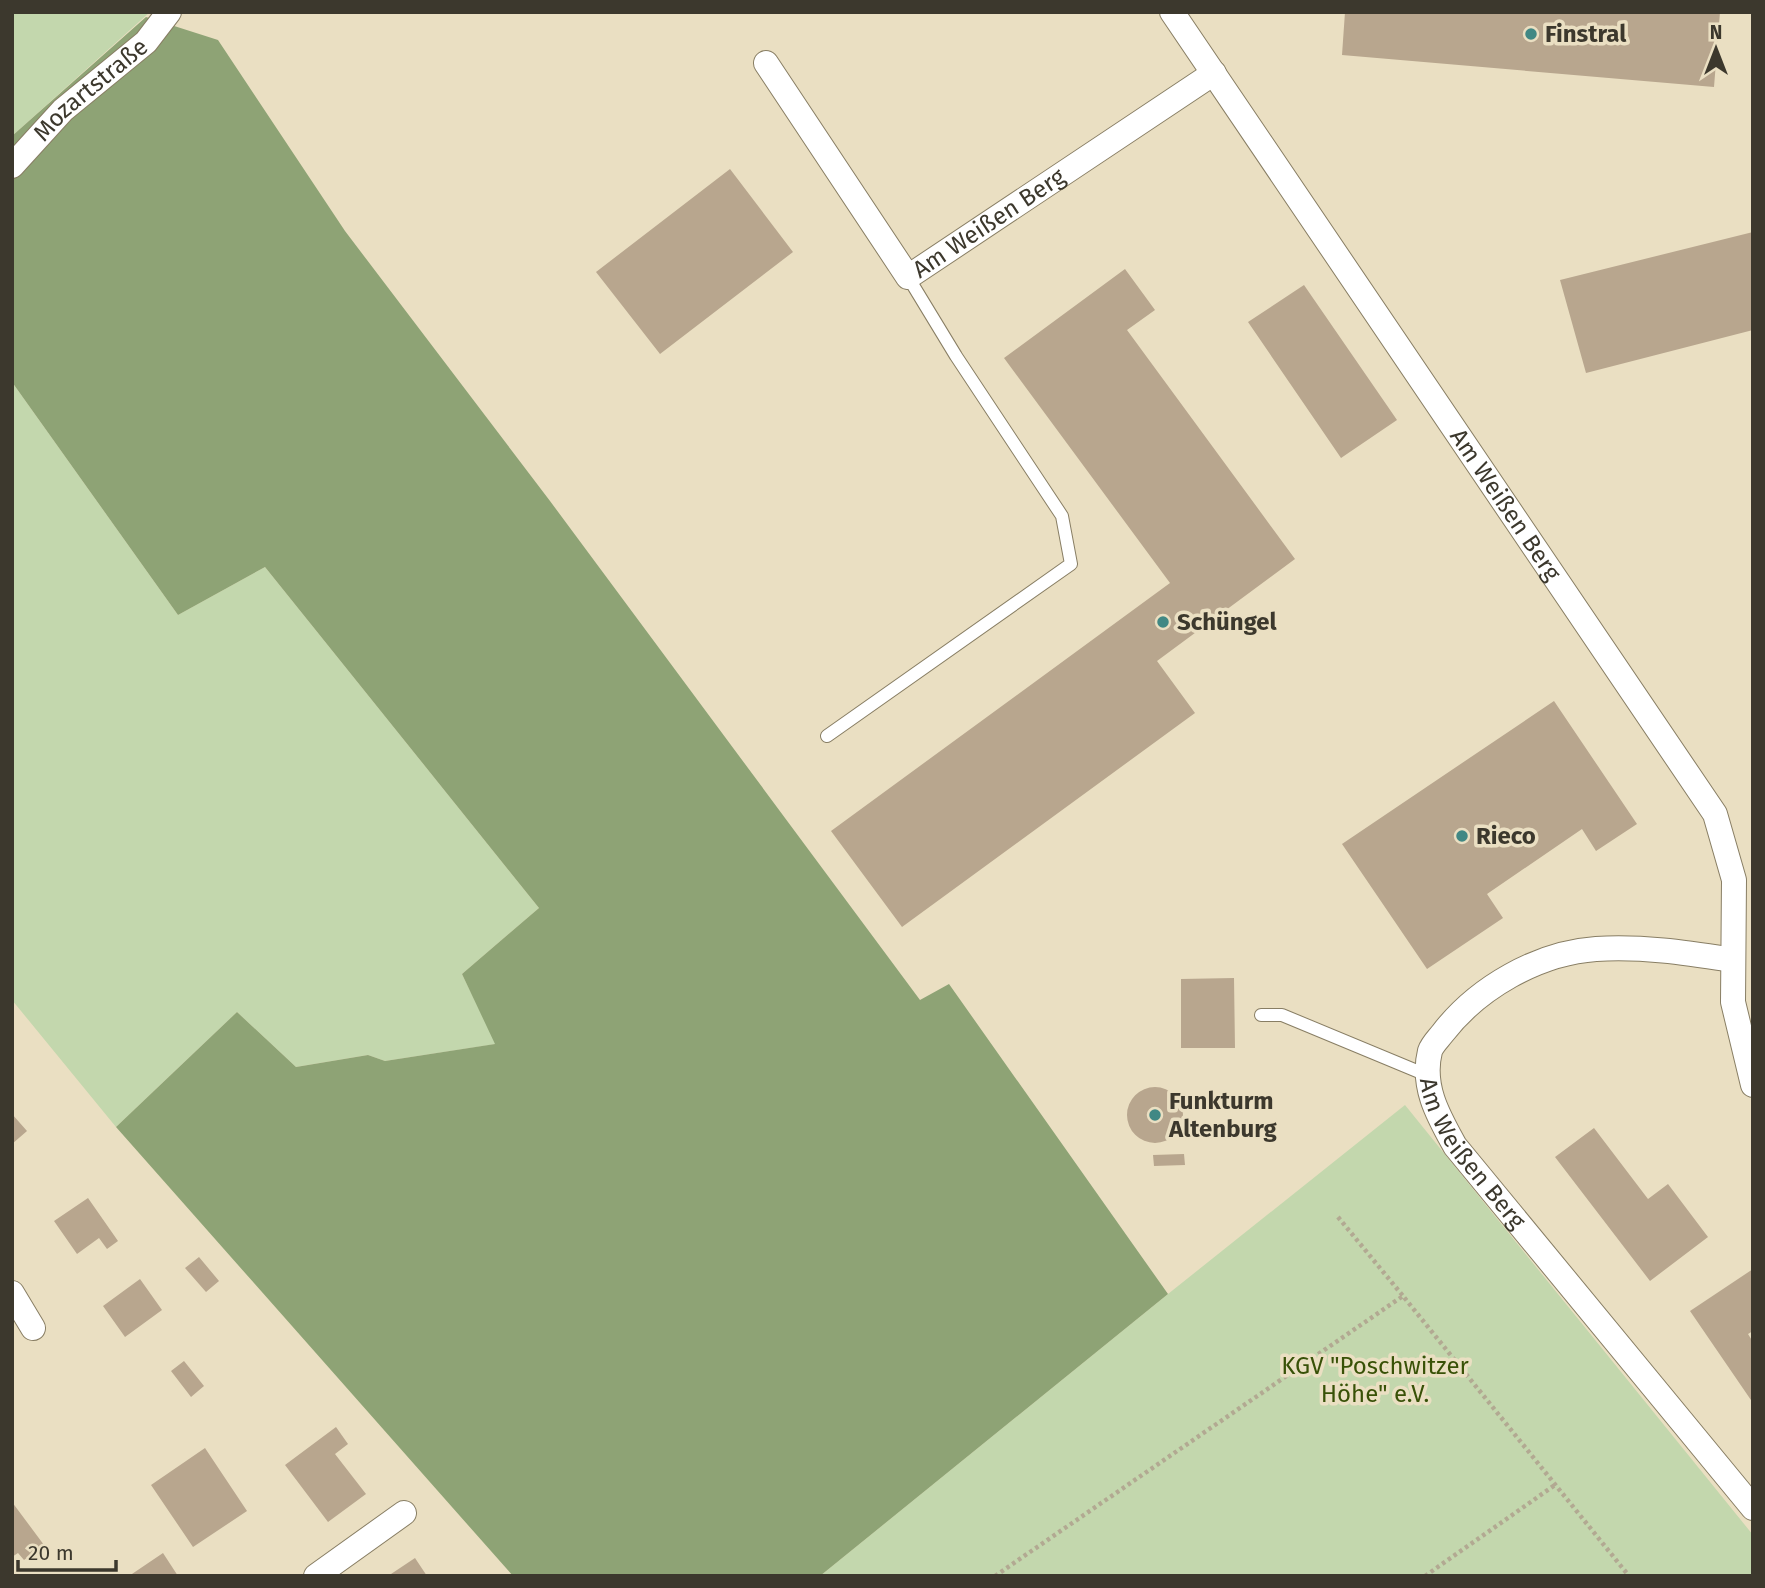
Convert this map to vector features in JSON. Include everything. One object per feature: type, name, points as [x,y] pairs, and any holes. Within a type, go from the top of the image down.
[{"type":"street","name":"Mozartstraße","points":[[12,166],[63,110],[146,42],[169,12]]},
{"type":"street","name":"Am Weißen Berg","points":[[1172,12],[1715,814],[1734,880],[1733,1002],[1753,1085]]},
{"type":"street","name":"Am Weißen Berg","points":[[766,63],[908,277],[1214,73]]},
{"type":"street","name":"Am Weißen Berg","points":[[1733,960],[1647,948],[1594,949],[1552,957],[1483,993],[1450,1023],[1431,1049],[1429,1076],[1433,1105],[1455,1146],[1753,1508]]},
{"type":"street","points":[[12,1293],[33,1328]]},
{"type":"street","points":[[316,1576],[404,1513]]},
{"type":"lane","points":[[827,737],[1071,564],[1062,516],[956,356],[908,277]]},
{"type":"lane","points":[[1261,1015],[1282,1015],[1429,1076]]},
{"type":"path","points":[[1338,1217],[1629,1576]]},
{"type":"path","points":[[995,1576],[1403,1296]]},
{"type":"path","points":[[1425,1576],[1555,1485]]},
{"type":"green space","points":[[12,12],[150,12],[12,136]]},
{"type":"green space","points":[[146,17],[218,40],[345,231],[550,501],[920,1000],[949,984],[1168,1294],[820,1576],[513,1576],[116,1127],[237,1012],[296,1067],[368,1055],[385,1061],[495,1044],[462,974],[539,908],[265,567],[178,615],[12,382],[12,136]]},
{"type":"green space","points":[[12,382],[178,615],[265,567],[539,908],[462,974],[496,1044],[385,1061],[368,1055],[296,1067],[237,1012],[116,1127],[12,1000]]},
{"type":"green space","name":"KGV \"Poschwitzer Höhe\" e.V.","points":[[1405,1105],[1753,1535],[1753,1576],[820,1576],[1168,1294]]},
{"type":"building","name":"Finstral","points":[[1345,12],[1720,12],[1714,87],[1342,55]]},
{"type":"building","points":[[730,169],[793,252],[660,354],[596,272]]},
{"type":"building","points":[[1753,232],[1753,330],[1586,373],[1560,280]]},
{"type":"building","name":"Schüngel","points":[[1125,269],[1155,310],[1127,330],[1295,559],[1157,661],[1195,713],[902,927],[831,831],[1170,583],[1004,358]]},
{"type":"building","points":[[1304,285],[1397,420],[1341,458],[1248,322]]},
{"type":"building","name":"Rieco","points":[[1554,701],[1637,824],[1596,851],[1582,829],[1487,894],[1503,918],[1427,969],[1342,844]]},
{"type":"building","points":[[1234,978],[1235,1048],[1181,1048],[1181,979]]},
{"type":"building","name":"Funkturm Altenburg","points":[[1150,1087],[1160,1087],[1175,1095],[1181,1104],[1181,1126],[1175,1135],[1160,1143],[1150,1143],[1132,1131],[1127,1120],[1127,1110],[1139,1092]]},
{"type":"building","points":[[12,1114],[27,1131],[12,1144]]},
{"type":"building","points":[[1594,1128],[1648,1199],[1668,1184],[1708,1237],[1650,1281],[1555,1157]]},
{"type":"building","points":[[1184,1154],[1185,1165],[1154,1166],[1153,1155]]},
{"type":"building","points":[[88,1198],[118,1241],[107,1249],[99,1238],[77,1254],[54,1221]]},
{"type":"building","points":[[199,1257],[219,1281],[206,1292],[185,1268]]},
{"type":"building","points":[[1753,1269],[1753,1331],[1748,1334],[1753,1342],[1753,1403],[1690,1311]]},
{"type":"building","points":[[140,1279],[162,1310],[125,1337],[103,1306]]},
{"type":"building","points":[[184,1361],[204,1386],[191,1397],[171,1371]]},
{"type":"building","points":[[336,1427],[348,1444],[335,1454],[366,1494],[328,1522],[285,1465]]},
{"type":"building","points":[[205,1448],[247,1511],[193,1547],[151,1485]]},
{"type":"building","points":[[12,1502],[44,1545],[24,1560],[18,1553],[12,1557]]},
{"type":"building","points":[[163,1553],[178,1576],[129,1576]]},
{"type":"building","points":[[415,1558],[427,1576],[388,1576]]},
{"type":"place","name":"Finstral","points":[[1531,34]]},
{"type":"place","name":"Schüngel","points":[[1163,622]]},
{"type":"place","name":"Rieco","points":[[1462,836]]},
{"type":"place","name":"Funkturm Altenburg","points":[[1155,1115]]}]
